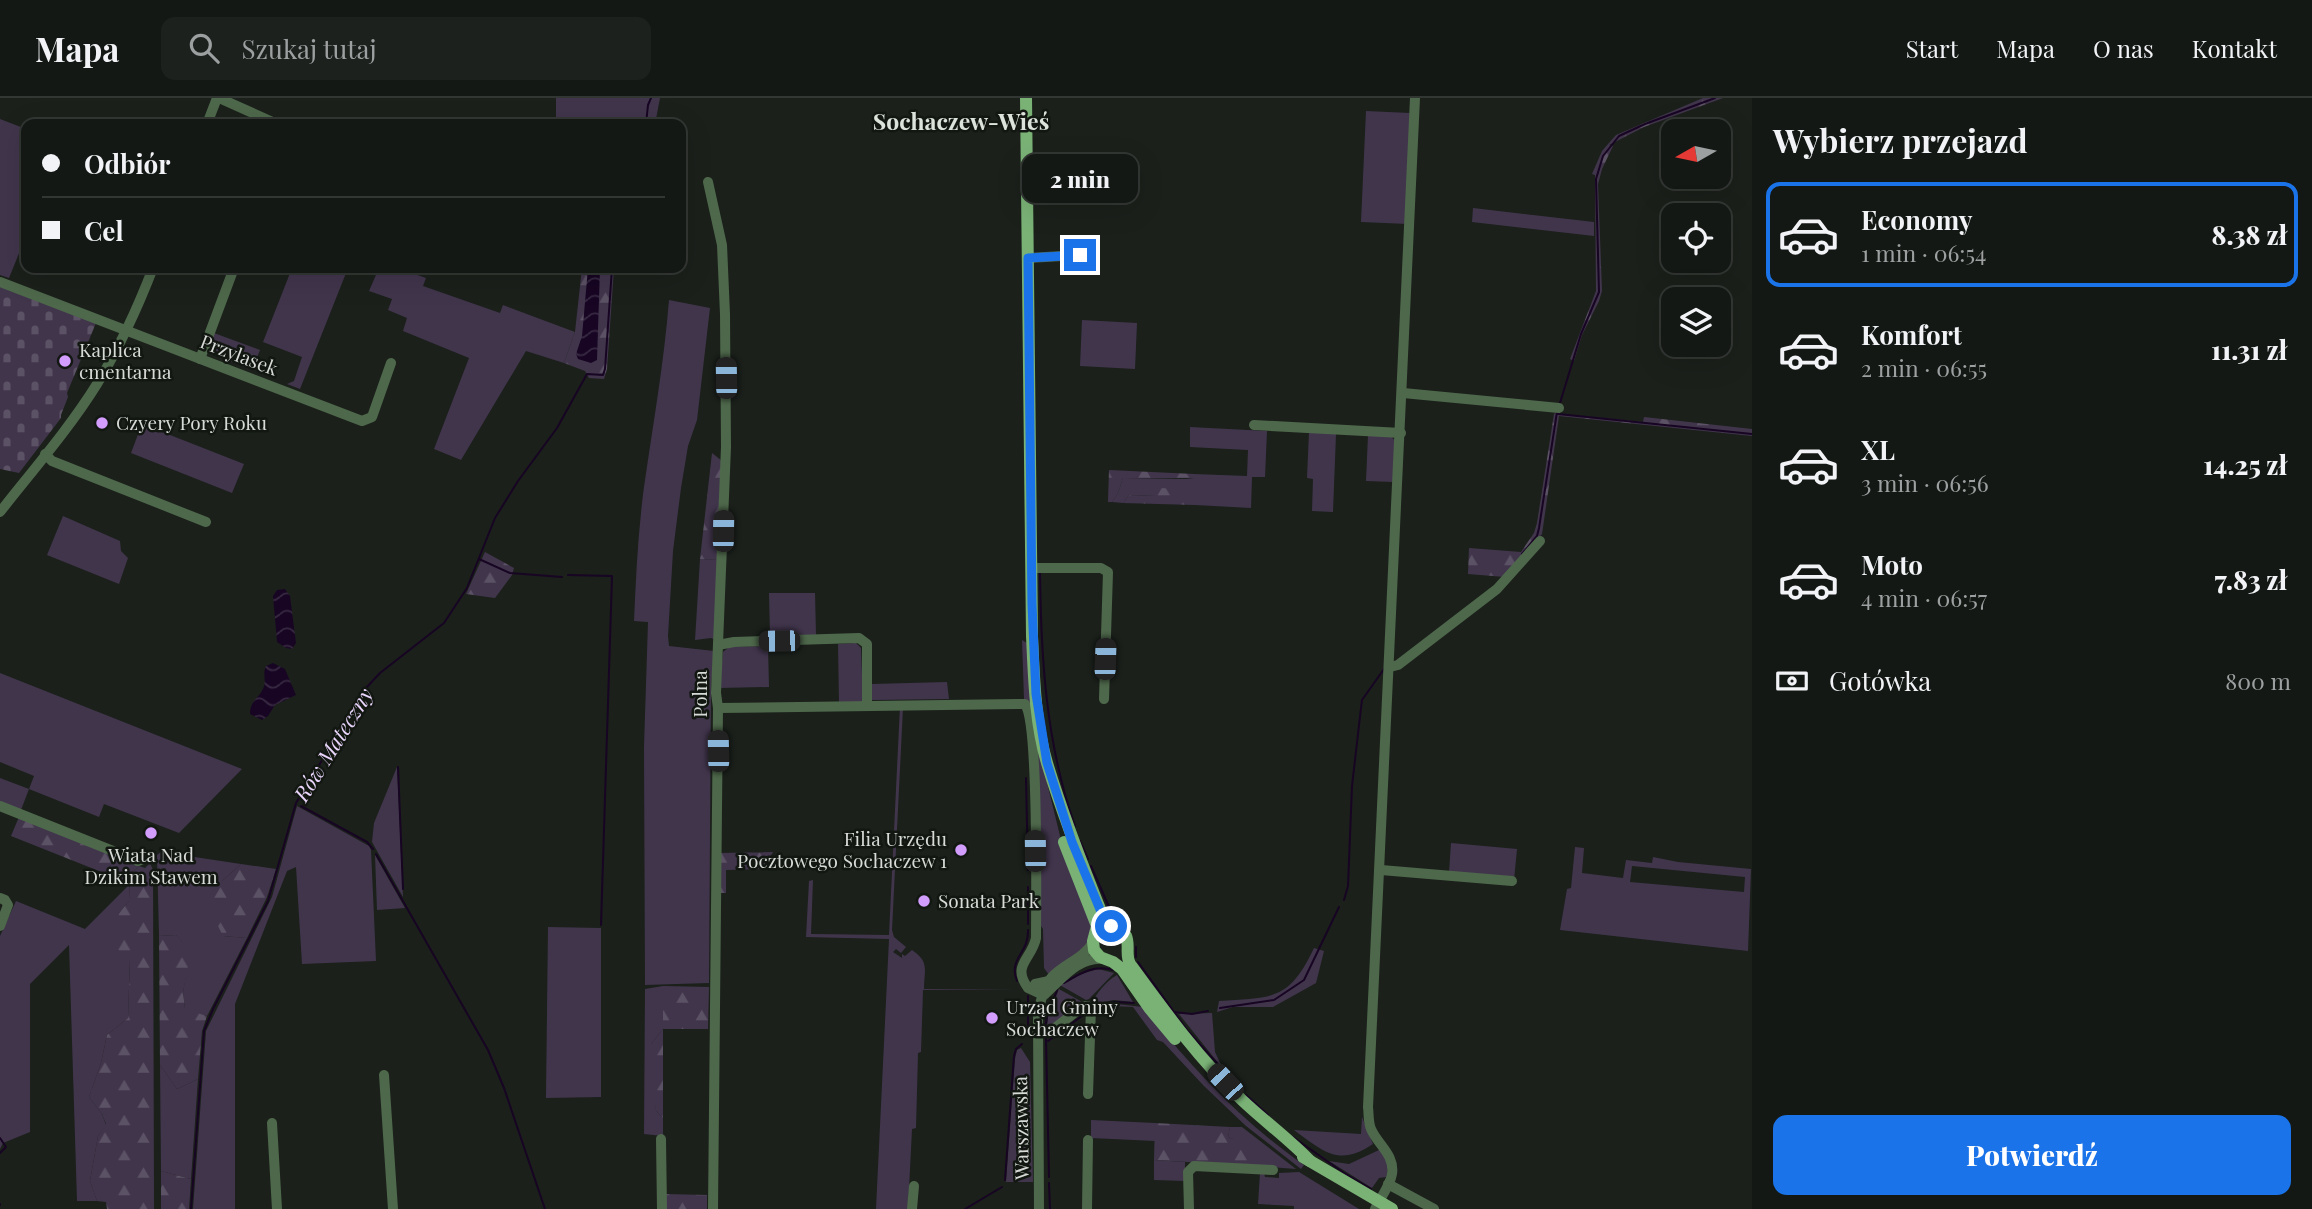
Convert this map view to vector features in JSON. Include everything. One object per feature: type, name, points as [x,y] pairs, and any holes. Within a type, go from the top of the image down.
[{"type":"main road","points":[[1026,98],[1034,675],[1050,786],[1063,841],[1096,922],[1094,950],[1122,969],[1150,1009],[1221,1090],[1275,1138],[1292,1152],[1310,1161],[1376,1206],[1392,1209]]},
{"type":"main road","points":[[1047,763],[1072,842],[1104,919],[1125,934],[1130,964],[1181,1034],[1241,1099],[1310,1161]]},
{"type":"main road","points":[[1095,937],[1103,928],[1111,926]]},
{"type":"main road","points":[[1107,960],[1122,956],[1127,948]]},
{"type":"street","points":[[209,119],[218,98],[266,119]]},
{"type":"street","points":[[1376,1206],[1392,1177],[1392,1164],[1373,1133],[1368,1114],[1415,98]]},
{"type":"street","name":"Polna","points":[[708,181],[722,244],[726,447],[716,693],[713,1209]]},
{"type":"street","points":[[1028,258],[1080,255]]},
{"type":"street","points":[[0,512],[93,389],[125,331],[151,273]]},
{"type":"street","points":[[200,359],[232,273]]},
{"type":"street","name":"Przylasek","points":[[0,282],[362,422],[372,417],[391,363]]},
{"type":"street","points":[[1403,393],[1559,408]]},
{"type":"street","points":[[1254,425],[1401,433]]},
{"type":"street","points":[[45,454],[52,461],[206,522]]},
{"type":"street","points":[[1390,667],[1398,665],[1497,589],[1540,541]]},
{"type":"street","points":[[1031,568],[1101,568],[1108,572],[1104,699]]},
{"type":"street","points":[[718,645],[734,642],[859,638],[867,644],[867,704]]},
{"type":"street","points":[[718,708],[1020,702],[1027,706],[1034,768],[1036,938],[1022,965],[1022,976],[1028,988],[1043,995],[1079,965],[1092,959],[1107,960]]},
{"type":"street","points":[[0,806],[138,861],[150,857]]},
{"type":"street","points":[[1381,870],[1512,881]]},
{"type":"street","points":[[0,926],[4,902]]},
{"type":"street","points":[[1035,984],[1049,981],[1087,951],[1095,937]]},
{"type":"street","points":[[1022,976],[1035,984],[1043,995]]},
{"type":"street","name":"Warszawska","points":[[1039,1209],[1037,1034],[1038,1015],[1049,981]]},
{"type":"street","points":[[1037,1034],[1051,1031],[1082,1007],[1091,1008],[1088,1094]]},
{"type":"street","points":[[384,1075],[393,1209]]},
{"type":"street","points":[[272,1124],[277,1209]]},
{"type":"street","points":[[661,1139],[662,1209]]},
{"type":"street","points":[[1087,1209],[1088,1140]]},
{"type":"street","points":[[1189,1209],[1188,1172],[1194,1166],[1273,1170]]},
{"type":"street","points":[[1388,1184],[1434,1209]]},
{"type":"street","points":[[912,1209],[914,1185]]},
{"type":"green space","points":[[556,98],[660,98],[656,119],[556,119]]},
{"type":"green space","points":[[1703,98],[1723,98],[1661,119],[1609,145],[1613,146],[1598,184],[1602,291],[1582,335],[1574,361],[1570,359],[1596,291],[1595,175],[1592,174],[1602,151],[1616,135]]},
{"type":"green space","points":[[1366,111],[1410,113],[1408,224],[1361,222]]},
{"type":"green space","points":[[0,119],[21,127],[21,248],[9,278],[0,275]]},
{"type":"green space","points":[[1473,208],[1594,222],[1594,236],[1472,222]]},
{"type":"green space","points":[[290,273],[346,273],[300,389],[287,384],[294,381],[302,357],[263,342]]},
{"type":"green space","points":[[377,273],[412,273],[426,278],[423,286],[500,313],[503,305],[575,332],[564,363],[526,351],[461,460],[434,449],[469,358],[403,331],[407,318],[388,310],[392,299],[369,291]]},
{"type":"green space","points":[[581,273],[614,273],[604,379],[589,378],[585,371],[564,363],[575,332]]},
{"type":"green space","points":[[0,286],[96,323],[67,393],[61,418],[19,473],[0,469]]},
{"type":"green space","points":[[669,300],[710,308],[697,420],[688,446],[681,488],[673,551],[668,636],[669,646],[714,651],[711,687],[709,983],[645,985],[644,747],[648,622],[634,621],[642,504]]},
{"type":"green space","points":[[1082,320],[1137,323],[1135,369],[1080,366]]},
{"type":"green space","points":[[214,333],[260,350],[252,370],[211,354],[209,348]]},
{"type":"green space","points":[[1560,411],[1560,414],[1643,422],[1644,417],[1752,429],[1752,436],[1559,416],[1542,534],[1505,577],[1468,574],[1469,548],[1521,552],[1534,533],[1554,414]]},
{"type":"green space","points":[[142,424],[244,464],[232,493],[131,453]]},
{"type":"green space","points":[[1190,427],[1267,431],[1265,477],[1252,477],[1251,508],[1195,505],[1194,490],[1155,496],[1129,495],[1123,503],[1112,502],[1123,478],[1186,479],[1194,478],[1194,474],[1247,476],[1248,450],[1190,447]]},
{"type":"green space","points":[[1309,432],[1336,434],[1333,512],[1312,511],[1313,479],[1307,478]]},
{"type":"green space","points":[[1368,435],[1391,436],[1395,441],[1393,482],[1366,481]]},
{"type":"green space","points":[[712,453],[722,461],[719,560],[700,559]]},
{"type":"green space","points":[[1109,470],[1194,474],[1194,478],[1123,478],[1118,493],[1112,502],[1108,502]]},
{"type":"green space","points":[[1160,488],[1195,490],[1195,505],[1123,503],[1129,495],[1155,496]]},
{"type":"green space","points":[[63,516],[120,541],[121,551],[128,558],[119,584],[47,555]]},
{"type":"green space","points":[[485,552],[514,568],[495,598],[466,594]]},
{"type":"green space","points":[[700,559],[719,560],[716,640],[695,640]]},
{"type":"green space","points":[[769,593],[815,593],[816,635],[770,636]]},
{"type":"green space","points":[[1022,640],[1027,643],[1039,750],[1061,840],[1092,922],[1088,945],[1049,975],[1044,968],[1041,926],[1038,761],[1024,699]]},
{"type":"green space","points":[[856,643],[861,648],[863,702],[839,702],[838,644]]},
{"type":"green space","points":[[768,646],[769,687],[719,688],[723,652],[729,647]]},
{"type":"green space","points":[[0,673],[242,769],[179,833],[104,804],[99,817],[29,789],[34,776],[0,762]]},
{"type":"green space","points":[[947,682],[949,699],[872,700],[872,684]]},
{"type":"green space","points":[[900,706],[903,708],[892,930],[894,937],[906,947],[901,953],[896,949],[893,952],[902,958],[902,954],[905,956],[912,950],[918,954],[925,967],[924,989],[1023,989],[923,990],[916,1128],[912,1129],[908,1209],[876,1209],[889,939],[806,937],[809,881],[813,880],[811,934],[889,935]]},
{"type":"green space","points":[[397,767],[403,897],[372,842],[374,823]]},
{"type":"green space","points":[[0,778],[29,789],[21,810],[0,802]]},
{"type":"green space","points":[[297,806],[369,846],[376,961],[302,964],[296,867],[287,871],[235,1004],[235,1209],[193,1209],[206,1031],[272,897]]},
{"type":"green space","points":[[19,817],[118,857],[104,873],[11,836]]},
{"type":"green space","points":[[1451,843],[1517,849],[1514,880],[1449,873]]},
{"type":"green space","points":[[1575,847],[1584,848],[1582,873],[1623,878],[1626,860],[1652,863],[1653,857],[1751,869],[1748,951],[1560,930],[1567,889],[1571,888]],"holes":[[[1632,866],[1745,877],[1744,892],[1630,882]]]},
{"type":"green space","points":[[161,852],[241,864],[222,881],[223,936],[247,938],[207,1016],[185,1010],[183,992],[190,952],[176,935],[159,936],[157,855]]},
{"type":"green space","points":[[773,852],[763,869],[726,870],[726,893],[719,893],[720,853]]},
{"type":"green space","points":[[375,855],[405,908],[377,910]]},
{"type":"green space","points":[[118,857],[139,866],[130,875],[129,901],[119,913],[130,959],[128,1018],[107,1035],[89,1097],[102,1114],[106,1125],[98,1136],[90,1181],[97,1201],[77,1201],[69,945],[30,984],[30,1132],[3,1143],[0,1149],[0,936],[16,901],[85,929],[129,885],[104,873]]},
{"type":"green space","points":[[150,863],[153,870],[154,1209],[107,1209],[106,1202],[97,1201],[90,1181],[98,1136],[106,1124],[89,1097],[107,1035],[128,1018],[130,959],[116,948],[119,913],[129,901],[130,875],[139,866],[145,868]]},
{"type":"green space","points":[[241,864],[276,869],[267,897],[247,938],[223,936],[207,904],[222,881]]},
{"type":"green space","points":[[548,927],[601,928],[601,1097],[546,1098]]},
{"type":"green space","points":[[176,935],[191,952],[183,992],[185,1009],[207,1016],[202,1031],[198,1079],[177,1089],[160,1065],[159,936]]},
{"type":"green space","points":[[1314,948],[1324,951],[1316,983],[1273,1007],[1233,1007],[1217,1012],[1219,1001],[1266,996],[1287,987],[1305,965]]},
{"type":"green space","points":[[1098,969],[1114,973],[1089,999],[1086,1000],[1058,984],[1064,984],[1081,974]]},
{"type":"green space","points":[[1117,975],[1133,1002],[1114,1000],[1103,1002],[1104,1006],[1116,1004],[1143,1007],[1218,1092],[1259,1130],[1304,1165],[1301,1169],[1246,1126],[1204,1086],[1163,1042],[1157,1040],[1133,1007],[1113,1006],[1095,1011],[1091,1004],[1093,1000]]},
{"type":"green space","points":[[663,986],[663,1029],[651,1044],[656,1111],[663,1118],[663,1136],[644,1134],[645,989]]},
{"type":"green space","points":[[663,986],[709,987],[708,1029],[663,1029]]},
{"type":"green space","points":[[1059,989],[1084,1003],[1047,1030],[1048,1017]]},
{"type":"green space","points":[[1212,1013],[1215,1052],[1223,1069],[1179,1014]]},
{"type":"green space","points":[[663,1029],[663,1118],[656,1111],[650,1069],[651,1044]]},
{"type":"green space","points":[[1021,1048],[1030,1062],[1033,1182],[1006,1182],[1015,1059],[1017,1050]]},
{"type":"green space","points":[[160,1065],[177,1089],[198,1079],[191,1179],[161,1171]]},
{"type":"green space","points":[[1362,1117],[1373,1144],[1351,1155],[1332,1154],[1294,1130],[1361,1134]]},
{"type":"green space","points":[[1091,1120],[1155,1123],[1155,1141],[1091,1138]]},
{"type":"green space","points":[[1155,1123],[1230,1127],[1228,1137],[1233,1139],[1244,1133],[1256,1148],[1255,1166],[1154,1160]]},
{"type":"green space","points":[[1230,1127],[1242,1127],[1296,1169],[1255,1166],[1233,1139],[1228,1137]]},
{"type":"green space","points":[[1382,1150],[1387,1160],[1387,1174],[1386,1177],[1379,1178],[1372,1188],[1329,1161],[1349,1164]]},
{"type":"green space","points":[[1154,1160],[1185,1162],[1185,1181],[1154,1180]]},
{"type":"green space","points":[[161,1171],[191,1179],[189,1209],[161,1209]]},
{"type":"green space","points":[[1299,1172],[1359,1209],[1294,1209],[1294,1206],[1258,1204],[1260,1173],[1264,1173],[1265,1177],[1279,1178],[1279,1173]]},
{"type":"green space","points":[[664,1194],[707,1195],[707,1209],[663,1209]]},
{"type":"water","points":[[588,273],[600,273],[597,360],[591,363],[578,359],[576,354],[582,336]]},
{"type":"water","points":[[285,589],[290,596],[296,643],[292,649],[277,642],[273,596],[277,590]]},
{"type":"water","points":[[273,663],[285,669],[296,695],[275,705],[262,720],[250,714],[250,710],[264,686],[266,666]]},
{"type":"waterway","name":"Rów Mateczny","points":[[647,119],[651,98]]},
{"type":"waterway","points":[[1560,403],[1581,334],[1599,292],[1596,179],[1603,156],[1619,136],[1715,98]]},
{"type":"waterway","name":"Rów Mateczny","points":[[191,1209],[204,1031],[268,901],[296,803],[366,688],[380,673],[444,623],[467,588],[495,518],[518,481],[557,428],[587,374],[603,375],[612,273]]},
{"type":"waterway","points":[[1522,554],[1537,536],[1539,528],[1557,412]]},
{"type":"waterway","points":[[1558,414],[1752,434]]},
{"type":"waterway","points":[[479,559],[510,573],[562,577]]},
{"type":"waterway","points":[[1040,573],[1044,669],[1051,733],[1075,826]]},
{"type":"waterway","points":[[568,575],[612,576],[601,925]]},
{"type":"waterway","points":[[1344,900],[1348,886],[1352,786],[1362,700],[1384,669]]},
{"type":"waterway","points":[[398,767],[403,889]]},
{"type":"waterway","points":[[1026,778],[1028,870]]},
{"type":"waterway","points":[[301,806],[367,842],[373,849]]},
{"type":"waterway","points":[[1080,841],[1088,859]]},
{"type":"waterway","points":[[376,854],[488,1050],[504,1088],[545,1209]]},
{"type":"waterway","points":[[1091,866],[1109,907]]},
{"type":"waterway","points":[[1028,887],[1028,924]]},
{"type":"waterway","points":[[1220,1008],[1274,1000],[1304,980],[1339,907]]},
{"type":"waterway","points":[[1113,914],[1120,919]]},
{"type":"waterway","points":[[1017,981],[1015,967],[1025,945],[1028,930]]},
{"type":"waterway","points":[[1136,947],[1136,957]]},
{"type":"waterway","points":[[1138,962],[1187,1030],[1241,1090]]},
{"type":"waterway","points":[[1064,983],[1093,969],[1113,970]]},
{"type":"waterway","points":[[1045,1027],[1057,990]]},
{"type":"waterway","points":[[1028,996],[1028,1029]]},
{"type":"waterway","points":[[1103,1004],[1134,1003]]},
{"type":"waterway","points":[[1174,1012],[1192,1014],[1208,1011]]},
{"type":"waterway","points":[[1048,1041],[1086,1013]]},
{"type":"waterway","points":[[1046,1039],[1049,1177]]},
{"type":"waterway","points":[[1005,1180],[1014,1056],[1016,1049],[1022,1044]]},
{"type":"waterway","points":[[1246,1095],[1268,1115]]},
{"type":"waterway","points":[[1293,1137],[1371,1189]]},
{"type":"waterway","points":[[0,1138],[6,1147],[0,1153]]},
{"type":"waterway","points":[[1049,1183],[1050,1209]]},
{"type":"waterway","points":[[965,1209],[1002,1187]]},
{"type":"place","name":"Kaplica cmentarna","points":[[65,361]]},
{"type":"place","name":"Czyery Pory Roku","points":[[102,423]]},
{"type":"place","name":"Wiata Nad Dzikim Stawem","points":[[151,833]]},
{"type":"place","name":"Filia Urzędu Pocztowego Sochaczew 1","points":[[961,850]]},
{"type":"place","name":"Sonata Park","points":[[924,901]]},
{"type":"place","name":"Urząd Gminy Sochaczew","points":[[992,1018]]},
{"type":"district","name":"Sochaczew-Wieś","points":[[961,122]]},
{"type":"route","points":[[1080,255],[1028,258],[1034,675],[1047,763],[1072,842],[1104,919],[1111,926]]}]
